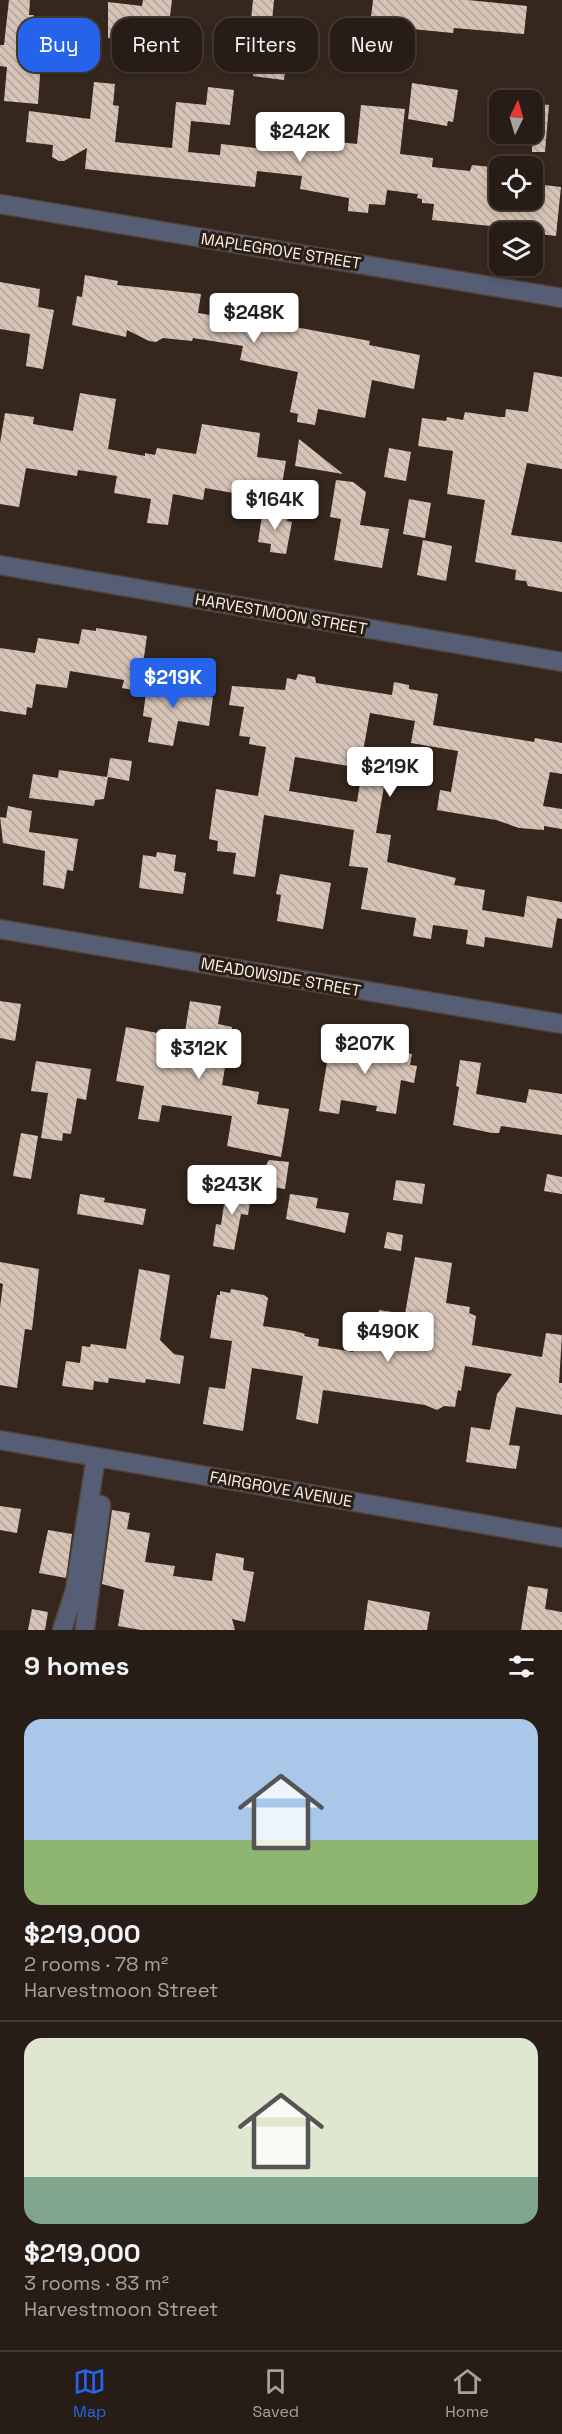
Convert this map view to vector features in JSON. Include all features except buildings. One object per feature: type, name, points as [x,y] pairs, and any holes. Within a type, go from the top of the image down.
[{"type":"street","name":"MAPLEGROVE STREET","points":[[0,204],[562,298]]},
{"type":"street","name":"HARVESTMOON STREET","points":[[0,565],[562,662]]},
{"type":"street","name":"MEADOWSIDE STREET","points":[[0,929],[562,1024]]},
{"type":"street","name":"FAIRGROVE AVENUE","points":[[0,1440],[562,1538]]},
{"type":"street","points":[[85,1628],[103,1486],[96,1457]]},
{"type":"street","points":[[62,1630],[75,1590],[96,1457]]}]
